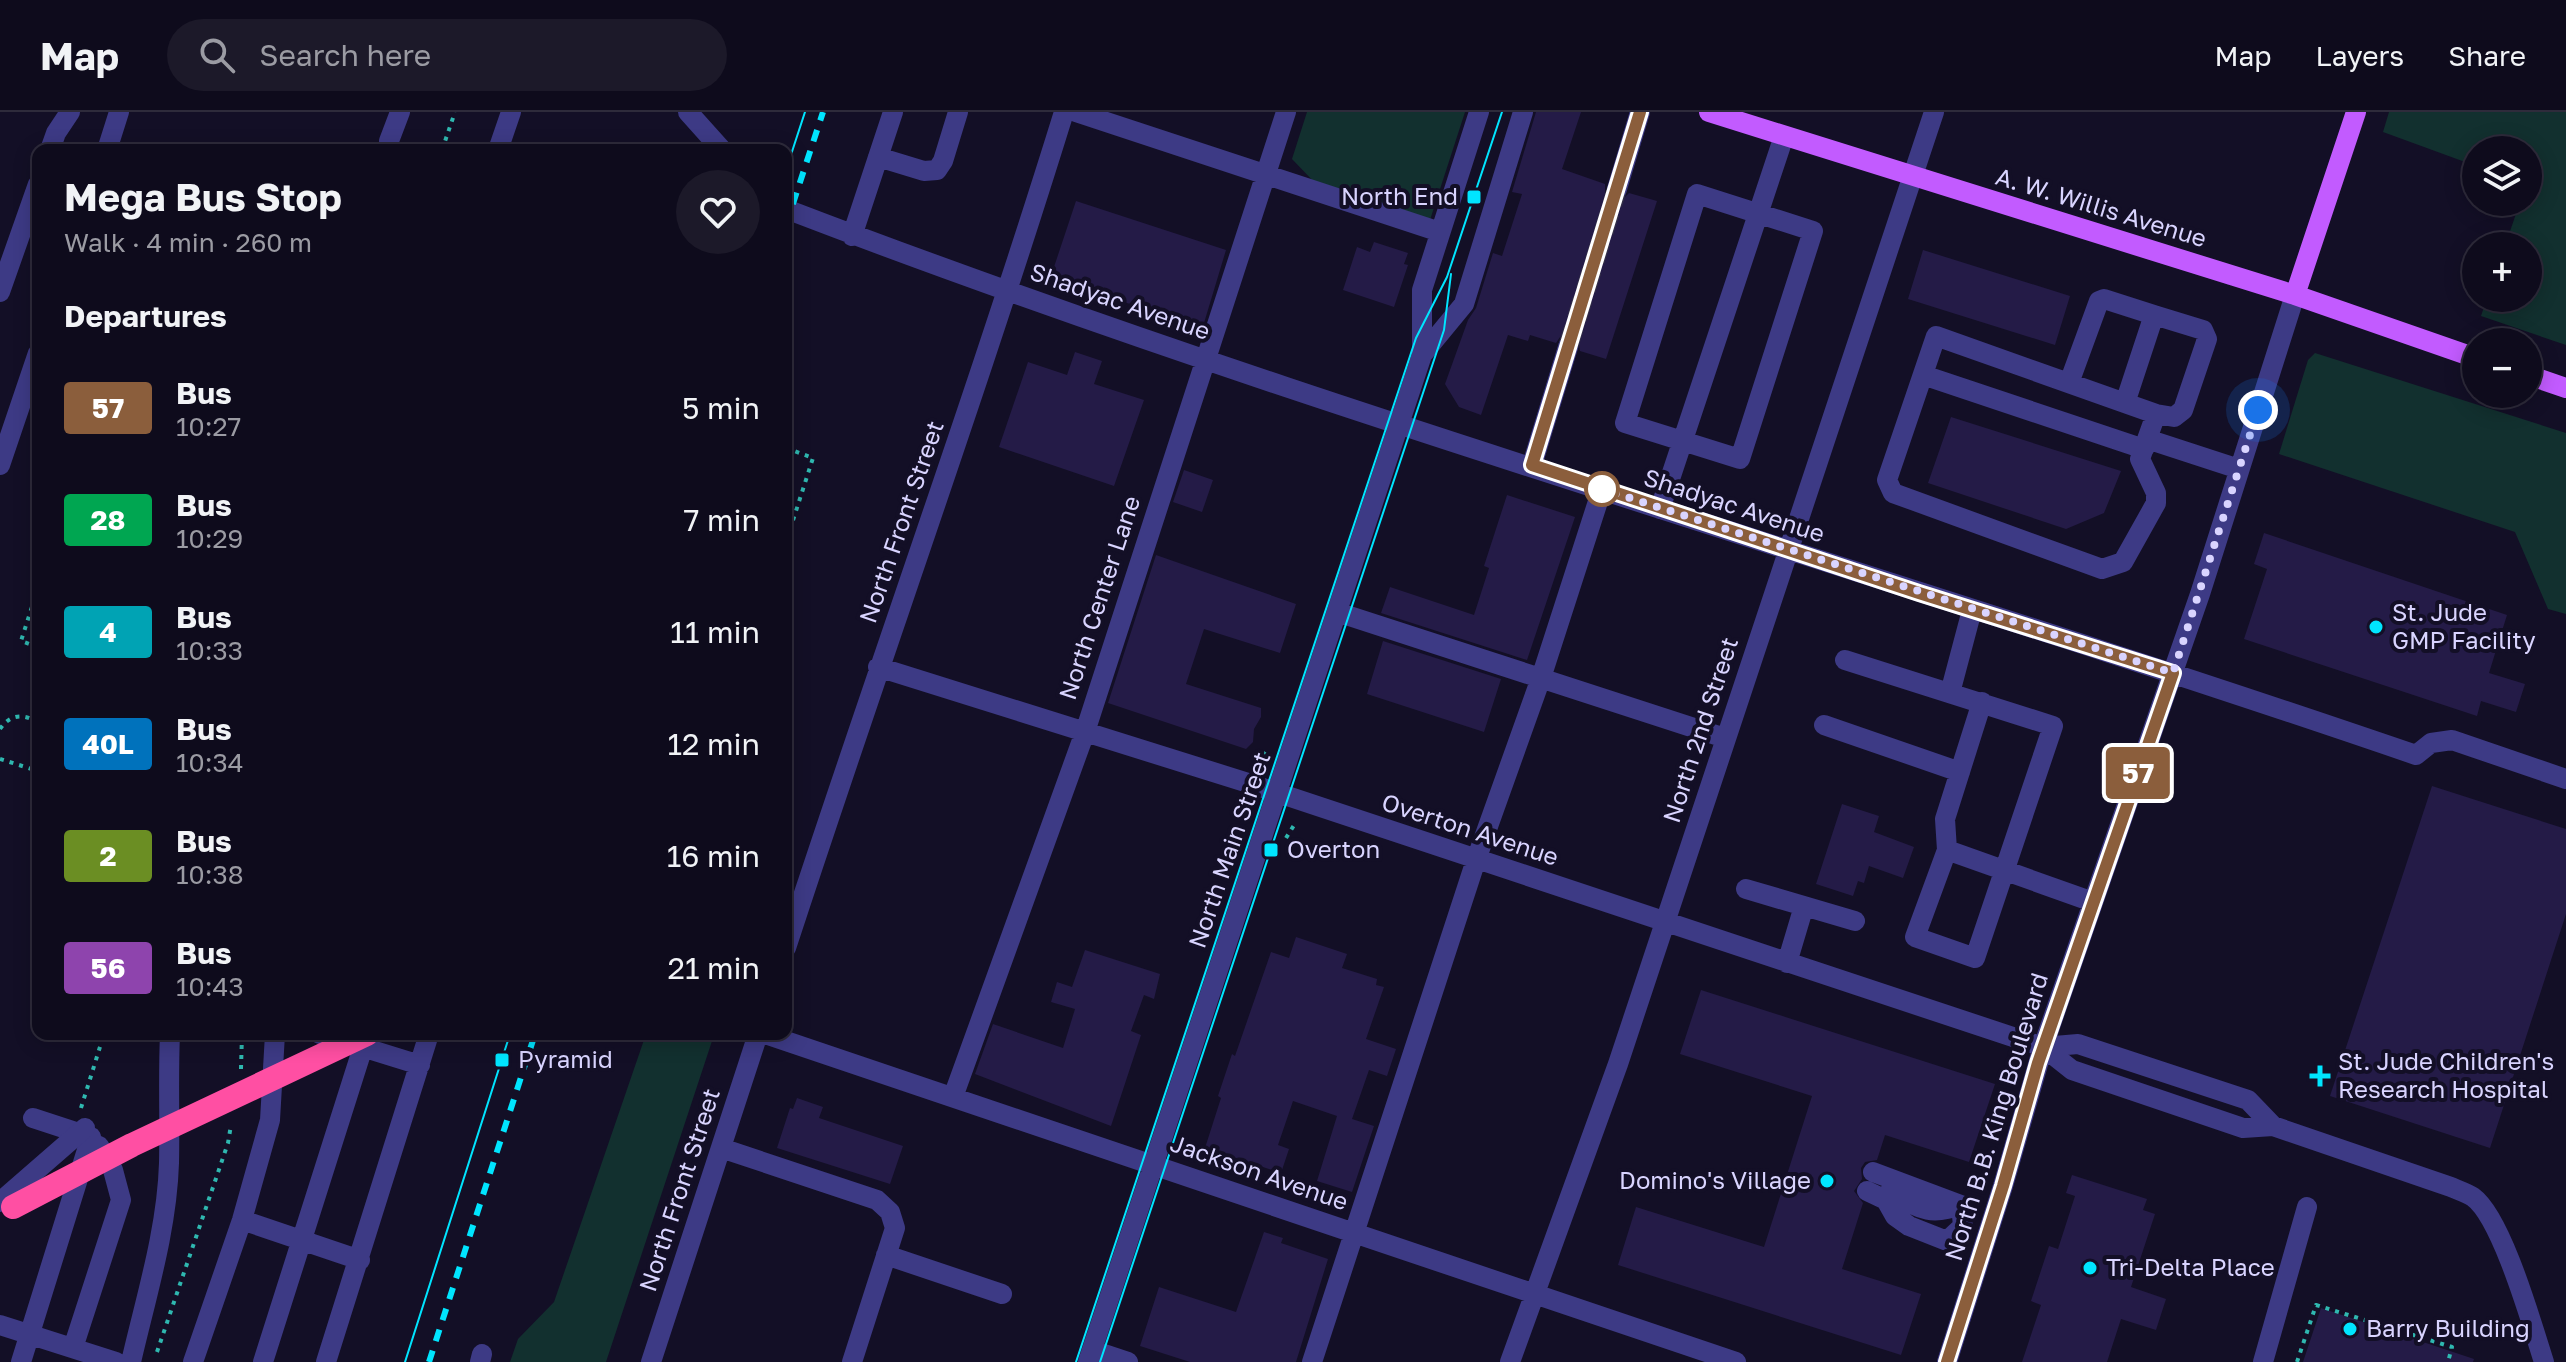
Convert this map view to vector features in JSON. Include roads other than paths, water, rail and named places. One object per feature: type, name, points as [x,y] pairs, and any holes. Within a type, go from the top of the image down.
[{"type":"highway","points":[[6,1204],[365,1040]]},
{"type":"main road","name":"A. W. Willis Avenue","points":[[1709,112],[2295,295],[2462,353]]},
{"type":"main road","points":[[2295,295],[2356,112]]},
{"type":"main road","points":[[2542,380],[2566,388]]},
{"type":"street","points":[[52,144],[70,112]]},
{"type":"street","points":[[109,144],[119,112]]},
{"type":"street","points":[[390,144],[400,112]]},
{"type":"street","points":[[500,144],[511,112]]},
{"type":"street","points":[[688,112],[717,144]]},
{"type":"street","points":[[852,236],[893,112]]},
{"type":"street","points":[[878,157],[924,171],[937,170],[943,161],[958,112]]},
{"type":"street","name":"North Front Street","points":[[792,930],[878,667],[1008,291],[1064,112]]},
{"type":"street","points":[[1076,112],[1440,232]]},
{"type":"street","name":"North Center Lane","points":[[953,1097],[1085,732],[1286,112]]},
{"type":"street","name":"North Main Street","points":[[1090,1356],[1422,355],[1422,290],[1479,112]]},
{"type":"street","name":"North Main Street","points":[[1422,355],[1464,304],[1523,112]]},
{"type":"street","points":[[1617,189],[1640,112]]},
{"type":"street","name":"North 2nd Street","points":[[1510,1362],[1591,1145],[1934,112]]},
{"type":"street","points":[[1660,509],[1784,136]]},
{"type":"street","points":[[1697,194],[1813,231],[1740,459],[1682,441],[1625,423],[1697,194]]},
{"type":"street","points":[[0,292],[32,201]]},
{"type":"street","name":"Shadyac Avenue","points":[[792,211],[852,236],[1204,360],[1787,551],[2173,673],[2416,755],[2431,743],[2452,740],[2566,779]]},
{"type":"street","name":"North B.B. King Boulevard","points":[[1947,1362],[2043,1047],[2173,673],[2295,295]]},
{"type":"street","points":[[2069,383],[2099,301],[2104,299],[2203,330],[2207,339],[2183,410],[2174,417],[2156,414],[1936,336],[1887,480],[1888,489],[2102,569],[2123,562],[2156,503],[2156,493],[2140,459],[2156,414]]},
{"type":"street","points":[[2125,403],[2154,315]]},
{"type":"street","points":[[1532,465],[1568,347]]},
{"type":"street","points":[[0,465],[32,371]]},
{"type":"street","points":[[1923,375],[2145,444],[2239,469]]},
{"type":"street","points":[[1312,1362],[1476,860],[1541,678],[1602,489]]},
{"type":"street","points":[[1950,693],[1972,610]]},
{"type":"street","points":[[1337,612],[1725,738]]},
{"type":"street","points":[[1845,660],[1982,702],[2053,726],[1975,958],[1915,937],[1947,850],[1945,819],[1982,702]]},
{"type":"street","name":"Overton Avenue","points":[[878,667],[1245,782],[2043,1047],[2072,1070],[2243,1128],[2273,1126],[2474,1198],[2497,1232],[2544,1362]]},
{"type":"street","points":[[1824,725],[1960,772]]},
{"type":"street","points":[[1947,850],[2093,902]]},
{"type":"street","points":[[1746,889],[1855,921]]},
{"type":"street","points":[[1787,963],[1804,906]]},
{"type":"street","points":[[131,1362],[162,1223],[169,1164],[170,1040]]},
{"type":"street","points":[[193,1362],[242,1220],[270,1120],[275,1040]]},
{"type":"street","points":[[263,1362],[365,1040],[420,1065]]},
{"type":"street","points":[[326,1362],[427,1040]]},
{"type":"street","name":"North Front Street","points":[[651,1362],[756,1040]]},
{"type":"street","name":"Jackson Avenue","points":[[783,1040],[1736,1362]]},
{"type":"street","name":"Overton Avenue","points":[[2043,1047],[2078,1044],[2248,1100],[2273,1126]]},
{"type":"street","points":[[33,1118],[83,1132],[113,1170],[121,1200],[73,1348]]},
{"type":"street","points":[[6,1204],[83,1132]]},
{"type":"street","points":[[21,1362],[83,1132]]},
{"type":"street","points":[[721,1148],[877,1200],[890,1212],[895,1228],[852,1362]]},
{"type":"street","points":[[1870,1181],[1890,1191],[1961,1205],[1963,1226]]},
{"type":"street","points":[[1890,1191],[1895,1216],[1909,1226],[1947,1241],[1963,1226]]},
{"type":"street","points":[[2263,1362],[2307,1207]]},
{"type":"street","points":[[242,1220],[360,1260]]},
{"type":"street","points":[[1963,1226],[1988,1234]]},
{"type":"street","points":[[886,1255],[1002,1294]]},
{"type":"street","points":[[0,1325],[116,1362]]},
{"type":"street","points":[[1090,1356],[1128,1362]]},
{"type":"tunnel","points":[[1568,347],[1617,189]]},
{"type":"tram line","points":[[792,152],[805,112]]},
{"type":"tram line","points":[[1076,1362],[1416,338],[1447,277],[1502,112]]},
{"type":"tram line","points":[[1100,1362],[1444,330],[1451,274]]},
{"type":"tram line","points":[[405,1362],[508,1040]]},
{"type":"railway","points":[[792,207],[823,112]]},
{"type":"railway","points":[[429,1362],[533,1040]]},
{"type":"place","name":"North End","points":[[1474,197]]},
{"type":"place","name":"St. Jude GMP Facility","points":[[2376,627]]},
{"type":"place","name":"Overton","points":[[1271,850]]},
{"type":"place","name":"Pyramid","points":[[502,1060]]},
{"type":"place","name":"St. Jude Children's Research Hospital","points":[[2320,1076]]},
{"type":"place","name":"Domino's Village","points":[[1827,1181]]},
{"type":"place","name":"Tri-Delta Place","points":[[2090,1268]]},
{"type":"place","name":"Barry Building","points":[[2350,1329]]}]
